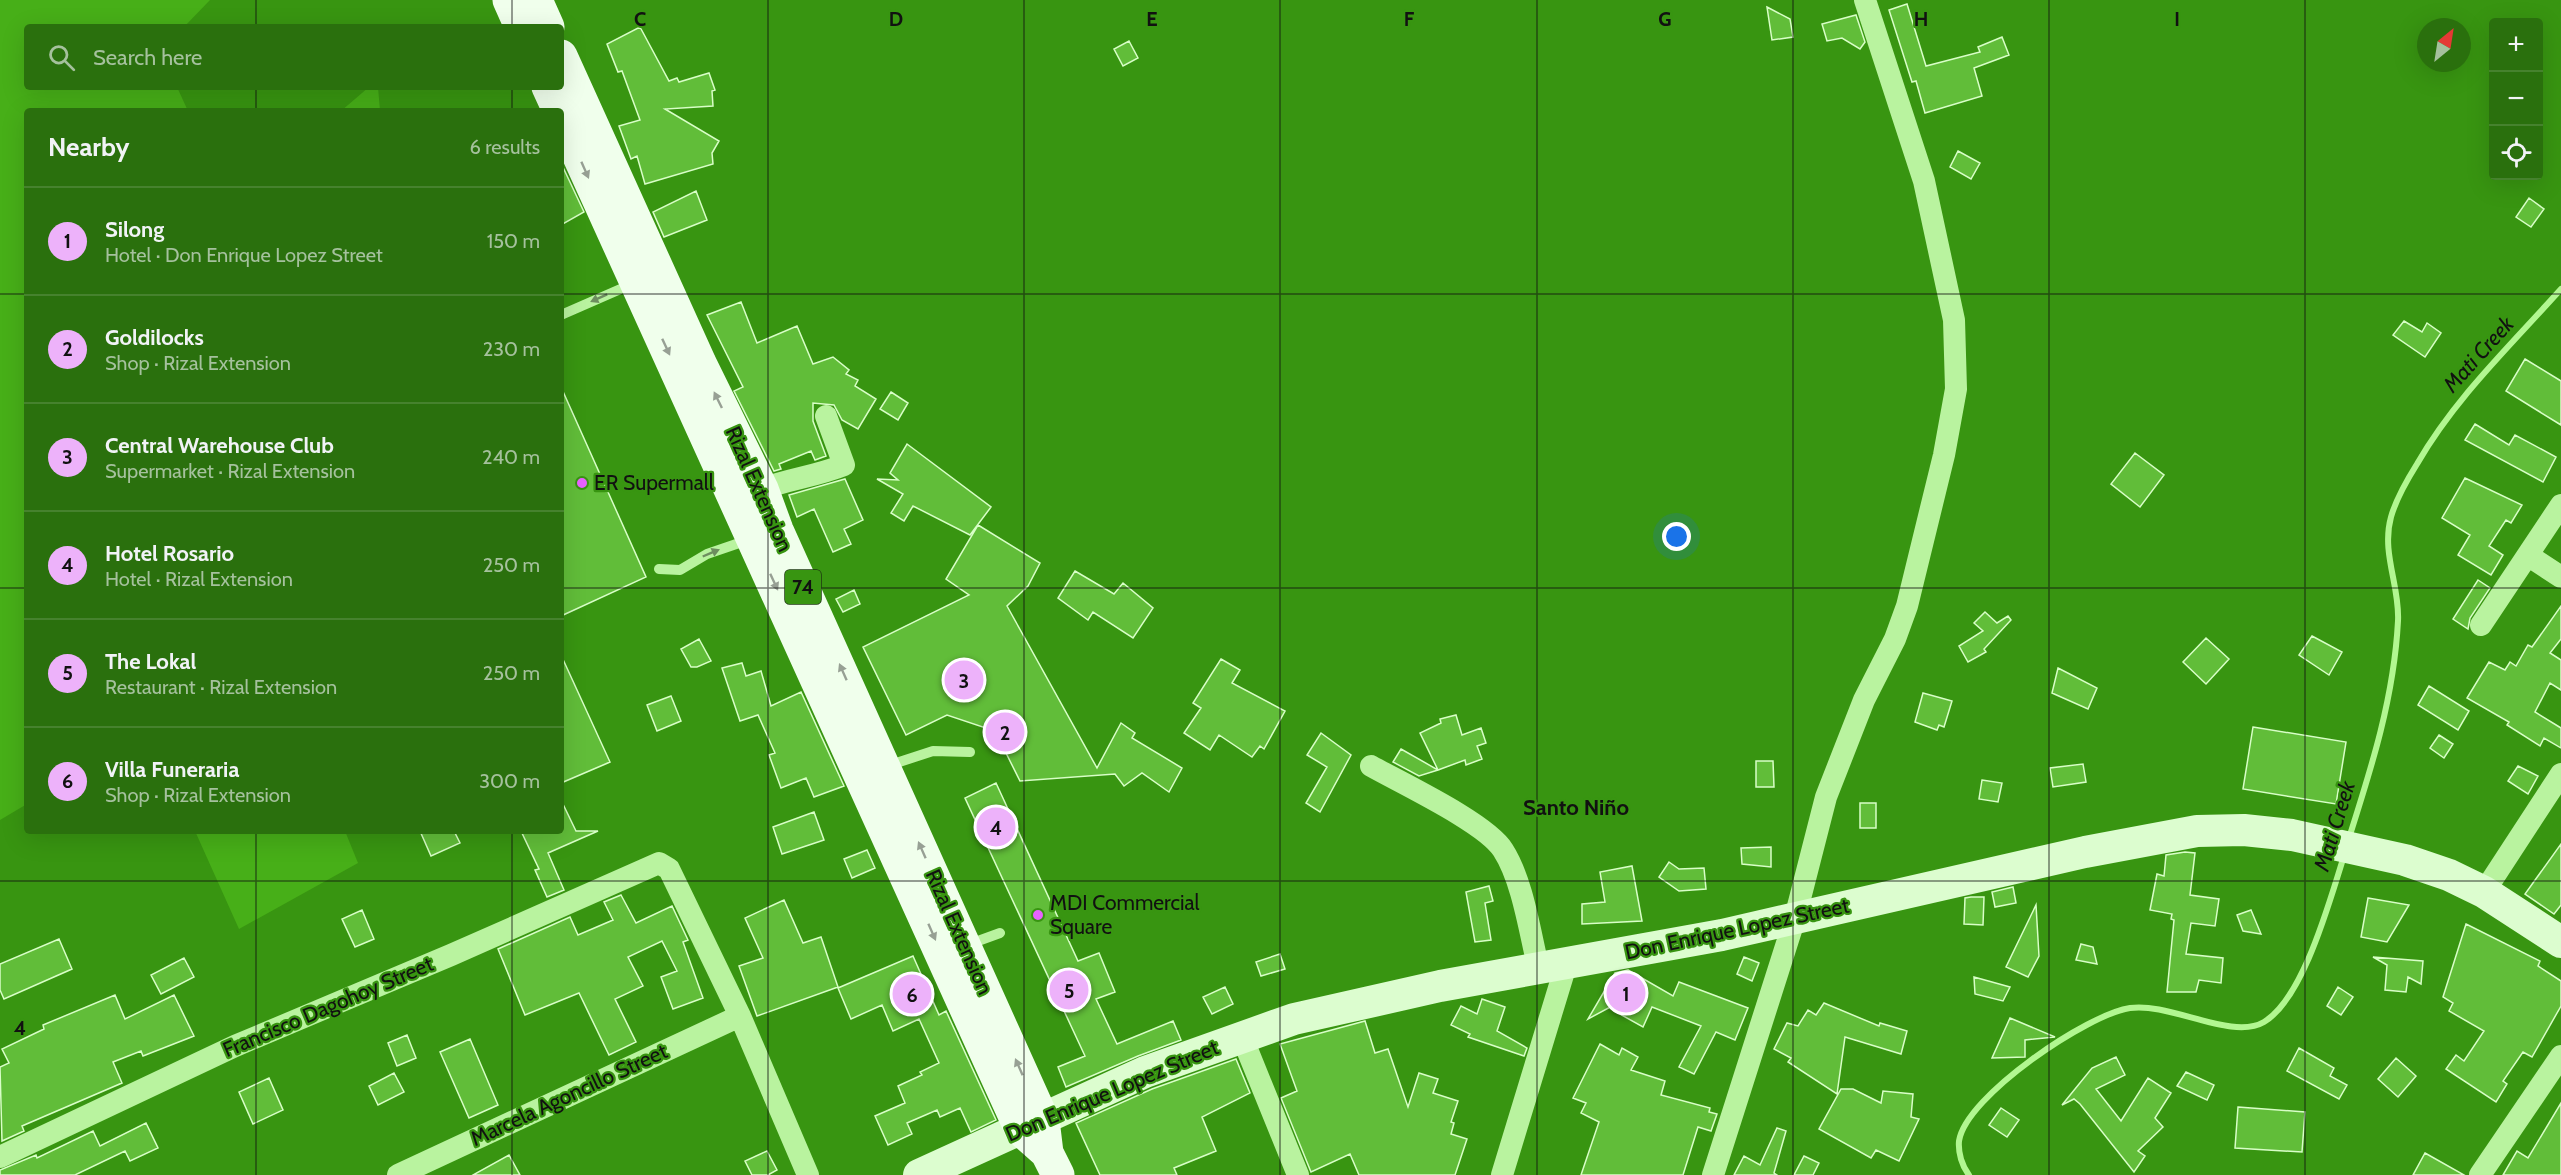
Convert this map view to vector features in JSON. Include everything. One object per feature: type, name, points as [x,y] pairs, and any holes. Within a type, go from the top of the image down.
[{"type":"main road","points":[[509,0],[520,24]]},
{"type":"main road","points":[[536,0],[547,24]]},
{"type":"main road","name":"Rizal Extension","points":[[564,64],[648,277],[1032,1125]]},
{"type":"main road","points":[[549,90],[557,108]]},
{"type":"main road","name":"Rizal Extension","points":[[564,123],[648,277],[700,363],[762,489],[765,534]]},
{"type":"main road","name":"Rizal Extension","points":[[879,784],[965,946],[1032,1125]]},
{"type":"main road","name":"74","points":[[1032,1125],[1052,1164]]},
{"type":"street","points":[[1713,1175],[1795,918],[1827,797],[1864,700],[1895,639],[1907,606],[1944,456],[1956,389],[1954,320],[1924,181],[1876,26],[1865,0]]},
{"type":"street","points":[[762,489],[789,479],[828,471],[844,465],[825,416]]},
{"type":"street","points":[[2481,626],[2561,505]]},
{"type":"street","points":[[2529,556],[2561,577]]},
{"type":"street","points":[[1371,766],[1488,832],[1503,850],[1552,967],[1502,1175]]},
{"type":"street","points":[[2484,892],[2561,774]]},
{"type":"street","name":"Don Enrique Lopez Street","points":[[919,1175],[1145,1072],[1294,1019],[1358,1003],[1722,935],[2085,852],[2198,831],[2244,830],[2326,842],[2405,860],[2449,875],[2484,892],[2561,942]]},
{"type":"street","name":"Francisco Dagohoy Street","points":[[0,1157],[235,1046],[451,955],[659,863],[669,869],[740,1016]]},
{"type":"street","points":[[740,1016],[808,1175]]},
{"type":"street","name":"Marcela Agoncillo Street","points":[[398,1175],[740,1016]]},
{"type":"street","points":[[1242,1036],[1298,1175]]},
{"type":"street","points":[[2480,1175],[2561,1056]]},
{"type":"lane","points":[[564,314],[648,277]]},
{"type":"lane","points":[[659,569],[680,570],[707,554],[765,534]]},
{"type":"lane","points":[[879,784],[933,751],[970,752]]},
{"type":"lane","points":[[965,946],[1000,933]]},
{"type":"green space","points":[[0,0],[210,0],[187,24],[24,24],[24,90],[178,90],[187,108],[24,108],[24,806],[0,820]]},
{"type":"green space","points":[[366,90],[378,90],[380,108],[344,108]]},
{"type":"green space","points":[[196,834],[346,834],[358,863],[239,929]]},
{"type":"building","points":[[1907,4],[1926,66],[1980,52],[1978,47],[2002,37],[2009,55],[1974,68],[1982,96],[1925,113],[1916,81],[1912,82],[1889,10]]},
{"type":"building","points":[[1767,7],[1790,19],[1793,37],[1772,40]]},
{"type":"building","points":[[1856,15],[1865,42],[1860,49],[1842,38],[1827,41],[1822,24]]},
{"type":"building","points":[[640,27],[669,81],[677,78],[679,82],[709,73],[715,90],[712,91],[713,106],[665,109],[719,141],[712,153],[713,164],[645,184],[637,156],[631,159],[619,126],[640,120],[622,71],[618,72],[607,44]]},
{"type":"building","points":[[1129,41],[1138,58],[1123,66],[1114,49]]},
{"type":"building","points":[[1958,151],[1980,163],[1971,179],[1950,167]]},
{"type":"building","points":[[564,169],[584,212],[564,223]]},
{"type":"building","points":[[696,191],[707,220],[664,237],[653,212]]},
{"type":"building","points":[[2529,198],[2544,209],[2531,227],[2516,217]]},
{"type":"building","points":[[741,302],[757,343],[797,326],[813,364],[833,357],[849,370],[846,374],[858,380],[855,386],[876,399],[858,429],[842,420],[834,405],[813,403],[813,421],[826,456],[815,460],[811,451],[779,464],[781,469],[774,471],[734,391],[743,387],[707,315]]},
{"type":"building","points":[[2404,321],[2422,332],[2427,323],[2441,333],[2425,357],[2393,335]]},
{"type":"building","points":[[2525,359],[2561,381],[2561,425],[2506,391]]},
{"type":"building","points":[[891,392],[908,403],[898,420],[880,409]]},
{"type":"building","name":"ER Supermall","points":[[564,394],[646,577],[564,615]]},
{"type":"building","points":[[2475,424],[2509,445],[2515,435],[2556,457],[2543,482],[2465,440]]},
{"type":"building","points":[[907,444],[991,507],[970,535],[913,506],[904,521],[891,513],[903,494],[877,479],[898,480],[890,473]]},
{"type":"building","points":[[2135,453],[2164,475],[2140,507],[2111,484]]},
{"type":"building","points":[[2465,478],[2522,505],[2511,523],[2506,520],[2489,546],[2503,555],[2491,575],[2458,555],[2470,535],[2442,518]]},
{"type":"building","points":[[845,479],[863,520],[844,529],[851,544],[833,552],[814,509],[797,517],[789,495]]},
{"type":"building","points":[[978,525],[1040,563],[1028,586],[1007,606],[1097,768],[1121,723],[1135,733],[1132,738],[1182,768],[1169,792],[1142,773],[1124,786],[1115,774],[1020,781],[995,731],[947,715],[906,735],[863,647],[969,595],[946,579]]},
{"type":"building","points":[[1075,571],[1114,594],[1123,583],[1153,608],[1133,638],[1093,612],[1088,620],[1058,598]]},
{"type":"building","points":[[2478,580],[2490,588],[2470,618],[2468,629],[2453,619]]},
{"type":"building","points":[[854,590],[860,604],[843,612],[836,599]]},
{"type":"building","points":[[2561,606],[2561,639],[2550,653],[2561,660],[2561,690],[2550,683],[2535,712],[2561,728],[2561,748],[2544,738],[2540,746],[2507,725],[2509,722],[2467,698],[2489,662],[2505,670],[2510,662],[2516,666],[2528,645],[2532,647]]},
{"type":"building","points":[[1985,612],[1997,623],[2008,616],[2011,620],[1984,649],[1986,652],[1968,662],[1959,646],[1983,631],[1974,623]]},
{"type":"building","points":[[2312,636],[2342,652],[2329,675],[2299,655]]},
{"type":"building","points":[[2206,638],[2229,659],[2206,684],[2183,662]]},
{"type":"building","points":[[699,639],[711,661],[691,667],[681,649]]},
{"type":"building","points":[[1221,659],[1240,670],[1232,683],[1285,711],[1264,749],[1260,746],[1252,757],[1219,735],[1210,750],[1184,733],[1201,708],[1193,703]]},
{"type":"building","points":[[564,662],[610,762],[564,782]]},
{"type":"building","points":[[742,663],[746,676],[761,671],[771,706],[801,692],[844,786],[814,797],[806,778],[781,788],[769,755],[775,753],[758,715],[740,721],[722,668]]},
{"type":"building","points":[[2058,668],[2097,688],[2088,709],[2052,693]]},
{"type":"building","points":[[2429,686],[2469,711],[2458,730],[2418,705]]},
{"type":"building","points":[[1923,693],[1952,701],[1944,727],[1939,725],[1937,730],[1915,722]]},
{"type":"building","points":[[671,696],[681,721],[657,731],[647,705]]},
{"type":"building","points":[[1456,715],[1462,735],[1481,728],[1486,743],[1477,746],[1482,759],[1466,765],[1465,760],[1438,770],[1420,733],[1441,723],[1440,719]]},
{"type":"building","points":[[2253,727],[2346,742],[2336,804],[2243,789]]},
{"type":"building","points":[[1321,733],[1351,755],[1320,812],[1306,803],[1327,767],[1307,755]]},
{"type":"building","points":[[2439,735],[2453,744],[2444,758],[2430,748]]},
{"type":"building","points":[[1401,749],[1438,770],[1419,776],[1393,762]]},
{"type":"building","points":[[1756,761],[1773,761],[1774,787],[1756,787]]},
{"type":"building","points":[[2083,764],[2086,782],[2053,787],[2050,768]]},
{"type":"building","points":[[2518,766],[2538,776],[2528,794],[2508,781]]},
{"type":"building","points":[[1982,780],[2002,783],[1998,802],[1979,799]]},
{"type":"building","name":"MDI Commercial Square","points":[[996,783],[1078,961],[1099,953],[1115,992],[1096,999],[1117,1044],[1173,1021],[1181,1040],[1066,1087],[1058,1067],[1085,1056],[965,798]]},
{"type":"building","points":[[1860,803],[1876,803],[1876,828],[1860,828]]},
{"type":"building","points":[[564,806],[576,831],[598,831],[548,853],[564,890],[547,897],[535,870],[539,869],[522,834],[564,834]]},
{"type":"building","points":[[814,812],[824,840],[782,854],[773,827]]},
{"type":"building","points":[[421,834],[456,834],[460,843],[431,856]]},
{"type":"building","points":[[2561,844],[2561,905],[2554,914],[2525,894]]},
{"type":"building","points":[[1771,847],[1771,867],[1742,864],[1741,848]]},
{"type":"building","points":[[867,850],[875,868],[852,878],[844,859]]},
{"type":"building","points":[[2195,853],[2190,895],[2219,899],[2215,926],[2191,923],[2186,954],[2223,958],[2221,983],[2199,980],[2196,992],[2167,992],[2174,920],[2171,919],[2172,914],[2150,910],[2157,874],[2164,876],[2166,855]]},
{"type":"building","points":[[1669,862],[1679,869],[1704,868],[1706,889],[1679,891],[1659,877]]},
{"type":"building","points":[[1632,866],[1642,921],[1582,924],[1582,904],[1605,902],[1600,872]]},
{"type":"building","points":[[1489,886],[1493,901],[1485,903],[1491,940],[1475,942],[1466,892]]},
{"type":"building","points":[[2013,887],[2016,903],[1995,907],[1992,892]]},
{"type":"building","points":[[621,895],[636,923],[672,906],[688,940],[683,942],[703,998],[673,1009],[661,977],[677,971],[662,941],[628,957],[643,986],[615,999],[636,1042],[609,1055],[579,993],[525,1015],[498,949],[570,917],[578,935],[613,920],[604,902]]},
{"type":"building","points":[[1984,897],[1983,925],[1964,924],[1965,898]]},
{"type":"building","points":[[2368,898],[2409,905],[2387,942],[2361,937]]},
{"type":"building","points":[[784,900],[803,943],[821,937],[838,987],[757,1016],[739,966],[763,958],[745,918]]},
{"type":"building","points":[[2036,905],[2039,956],[2028,977],[2006,967]]},
{"type":"building","points":[[362,910],[374,939],[355,947],[342,919]]},
{"type":"building","points":[[2251,910],[2261,934],[2243,931],[2237,915]]},
{"type":"building","points":[[2466,924],[2540,961],[2538,966],[2561,981],[2561,1006],[2532,1057],[2523,1052],[2503,1081],[2507,1084],[2496,1102],[2446,1069],[2456,1055],[2464,1061],[2484,1031],[2449,1011],[2453,1003],[2443,997]]},
{"type":"building","points":[[59,939],[72,969],[4,999],[0,990],[0,964]]},
{"type":"building","points":[[2081,944],[2093,947],[2097,964],[2076,960]]},
{"type":"building","points":[[1280,954],[1285,969],[1261,976],[1256,962]]},
{"type":"building","points":[[913,956],[939,1015],[946,1011],[996,1120],[971,1132],[960,1108],[940,1117],[937,1110],[907,1123],[912,1134],[888,1145],[875,1116],[905,1103],[898,1086],[922,1075],[920,1072],[939,1063],[919,1019],[893,1031],[882,1005],[851,1019],[838,988]]},
{"type":"building","points":[[1744,957],[1759,963],[1752,981],[1737,974]]},
{"type":"building","points":[[2373,957],[2423,961],[2421,984],[2408,977],[2406,992],[2385,990],[2387,965]]},
{"type":"building","points":[[184,958],[194,977],[161,994],[151,975]]},
{"type":"building","points":[[1628,970],[1673,996],[1679,982],[1748,1008],[1735,1040],[1716,1032],[1694,1074],[1679,1067],[1701,1026],[1652,1007],[1643,1027],[1618,1013],[1627,998],[1588,1019],[1615,973]]},
{"type":"building","points":[[1974,977],[2010,987],[2003,1001],[1975,994]]},
{"type":"building","points":[[1225,987],[1233,1004],[1212,1014],[1203,997]]},
{"type":"building","points":[[2338,987],[2353,997],[2341,1015],[2327,1006]]},
{"type":"building","points":[[115,995],[125,1019],[174,995],[194,1036],[143,1056],[141,1051],[113,1062],[122,1083],[22,1126],[24,1131],[2,1141],[0,1067],[9,1063],[2,1049],[44,1029],[43,1025]]},
{"type":"building","points":[[1482,999],[1505,1007],[1497,1031],[1527,1048],[1524,1056],[1468,1037],[1470,1034],[1451,1025],[1461,1006],[1477,1014]]},
{"type":"building","points":[[1824,1003],[1879,1026],[1880,1023],[1907,1031],[1901,1054],[1845,1037],[1837,1094],[1788,1062],[1791,1058],[1774,1049],[1787,1023],[1798,1026],[1808,1010],[1816,1015]]},
{"type":"building","points":[[2010,1018],[2055,1037],[2025,1040],[2025,1057],[1992,1058]]},
{"type":"building","points":[[1365,1021],[1375,1053],[1388,1049],[1408,1107],[1419,1073],[1438,1079],[1433,1093],[1458,1101],[1451,1122],[1454,1123],[1451,1134],[1467,1139],[1455,1175],[1359,1175],[1350,1154],[1311,1172],[1281,1098],[1297,1091],[1280,1044]]},
{"type":"building","points":[[407,1035],[416,1058],[397,1066],[388,1043]]},
{"type":"building","points":[[470,1039],[498,1105],[469,1118],[440,1052]]},
{"type":"building","points":[[1600,1044],[1619,1055],[1622,1048],[1638,1057],[1631,1070],[1665,1081],[1661,1095],[1710,1108],[1709,1112],[1717,1114],[1711,1131],[1698,1127],[1683,1175],[1581,1175],[1599,1122],[1581,1113],[1586,1103],[1573,1098]]},
{"type":"building","points":[[2299,1048],[2334,1068],[2330,1076],[2347,1085],[2339,1099],[2287,1071]]},
{"type":"building","points":[[2116,1057],[2125,1075],[2096,1089],[2121,1121],[2148,1078],[2171,1093],[2155,1118],[2163,1127],[2138,1151],[2145,1156],[2134,1172],[2080,1104],[2074,1099],[2062,1105],[2092,1068]]},
{"type":"building","points":[[2396,1058],[2416,1076],[2398,1097],[2378,1079]]},
{"type":"building","points":[[1236,1059],[1250,1093],[1202,1117],[1216,1151],[1174,1168],[1177,1175],[1100,1175],[1076,1123],[1152,1089]]},
{"type":"building","points":[[2186,1072],[2214,1085],[2207,1100],[2177,1086]]},
{"type":"building","points":[[394,1073],[404,1092],[378,1105],[369,1086]]},
{"type":"building","points":[[269,1078],[283,1110],[253,1124],[239,1092]]},
{"type":"building","points":[[1841,1089],[1853,1089],[1881,1103],[1883,1091],[1913,1094],[1911,1117],[1919,1119],[1899,1161],[1876,1150],[1871,1158],[1819,1129]]},
{"type":"building","points":[[2561,1103],[2561,1175],[2503,1175],[2517,1151],[2528,1158]]},
{"type":"building","points":[[2238,1107],[2305,1112],[2302,1152],[2235,1148]]},
{"type":"building","points":[[2001,1108],[2019,1120],[2007,1137],[1989,1125]]},
{"type":"building","points":[[146,1123],[158,1148],[130,1161],[125,1151],[75,1175],[0,1175],[0,1170],[36,1155],[37,1158],[93,1131],[100,1146]]},
{"type":"building","points":[[1777,1128],[1786,1131],[1774,1173],[1777,1175],[1734,1175],[1744,1156],[1760,1165]]},
{"type":"building","points":[[767,1151],[777,1170],[768,1175],[752,1175],[745,1161]]},
{"type":"building","points":[[2425,1153],[2464,1175],[2413,1175]]},
{"type":"building","points":[[509,1155],[520,1175],[473,1175]]},
{"type":"building","points":[[1804,1156],[1819,1163],[1813,1175],[1794,1175]]},
{"type":"waterway","name":"Mati Creek","points":[[2349,838],[2381,731],[2396,649],[2398,608],[2388,544],[2391,517],[2396,503],[2413,470],[2448,417],[2484,373],[2561,289]]},
{"type":"waterway","name":"Mati Creek","points":[[1969,1175],[1961,1159],[1959,1141],[1967,1123],[1983,1102],[2031,1060],[2087,1025],[2130,1008],[2163,1010],[2235,1027],[2251,1027],[2264,1022],[2278,1010],[2303,970],[2323,921],[2344,856]]},
{"type":"place","name":"ER Supermall","points":[[582,483]]},
{"type":"place","name":"Central Warehouse Club","points":[[964,680]]},
{"type":"place","name":"Goldilocks","points":[[1005,732]]},
{"type":"place","name":"Hotel Rosario","points":[[996,827]]},
{"type":"place","name":"MDI Commercial Square","points":[[1038,915]]},
{"type":"place","name":"The Lokal","points":[[1069,990]]},
{"type":"place","name":"Silong","points":[[1626,993]]},
{"type":"place","name":"Villa Funeraria","points":[[912,994]]},
{"type":"district","name":"Santo Niño","points":[[1576,807]]}]
